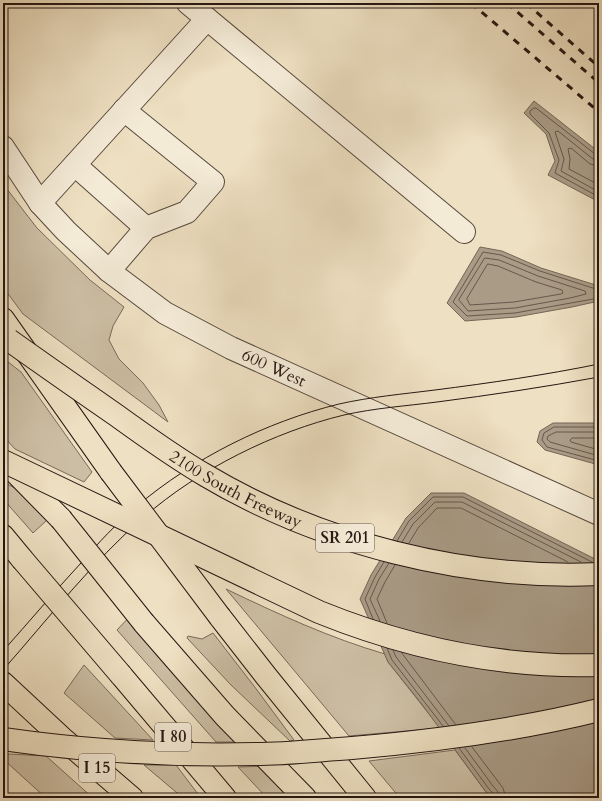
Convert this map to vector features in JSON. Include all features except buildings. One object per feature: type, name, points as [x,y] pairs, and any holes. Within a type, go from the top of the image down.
[{"type":"highway","points":[[3,317],[118,417]]},
{"type":"highway","points":[[3,317],[111,472],[220,616],[266,676],[359,790],[369,798]]},
{"type":"highway","points":[[3,336],[118,417]]},
{"type":"highway","name":"2100 South Freeway","points":[[118,417],[164,450],[207,476],[288,517],[344,538],[407,556],[472,568],[527,573],[599,574]]},
{"type":"highway","points":[[3,460],[61,519],[144,623],[225,716],[306,798]]},
{"type":"highway","points":[[3,460],[319,612],[353,626],[455,653],[550,664],[599,665]]},
{"type":"highway","name":"I 80","points":[[3,536],[225,798]]},
{"type":"highway","name":"I 15","points":[[3,684],[62,738],[132,798]]},
{"type":"highway","points":[[3,739],[51,745],[180,754],[256,754],[302,752],[383,746],[466,736],[559,720],[599,710]]},
{"type":"street","points":[[188,3],[464,232]]},
{"type":"street","points":[[40,203],[208,19]]},
{"type":"street","points":[[109,271],[146,228],[187,212],[213,182],[124,110]]},
{"type":"street","name":"600 West","points":[[3,147],[40,203],[66,231],[109,271],[165,313],[231,348],[599,514]]},
{"type":"street","points":[[75,165],[146,228]]},
{"type":"shaded area","points":[[3,184],[37,228],[90,280],[124,307],[113,326],[109,340],[119,359],[143,383],[159,405],[168,422],[23,314],[3,287]]},
{"type":"shaded area","points":[[3,358],[21,372],[92,472],[84,482],[15,449],[3,436]]},
{"type":"shaded area","points":[[3,482],[23,492],[47,520],[33,533],[3,499]]},
{"type":"shaded area","points":[[226,589],[324,633],[385,654],[388,662],[440,728],[349,736]]},
{"type":"shaded area","points":[[132,614],[250,742],[216,742],[117,630]]},
{"type":"shaded area","points":[[213,633],[294,740],[290,741],[231,685],[187,638],[188,636],[202,639]]},
{"type":"shaded area","points":[[84,665],[153,740],[115,738],[64,693]]},
{"type":"shaded area","points":[[455,750],[486,792],[493,798],[400,798],[369,761]]},
{"type":"shaded area","points":[[9,754],[46,756],[93,798],[46,798],[3,759]]},
{"type":"shaded area","points":[[144,765],[176,765],[201,798],[183,798]]},
{"type":"shaded area","points":[[272,766],[303,798],[267,798],[238,767]]},
{"type":"water","points":[[534,101],[599,152],[599,202],[548,175],[555,161],[546,134],[524,113]]},
{"type":"water","points":[[480,247],[502,251],[541,268],[599,286],[599,301],[516,317],[465,321],[447,303]]},
{"type":"water","points":[[553,423],[599,423],[599,465],[545,450],[537,442],[540,431]]},
{"type":"water","points":[[431,493],[464,493],[599,561],[599,798],[493,798],[486,792],[421,703],[388,662],[360,599],[371,575],[406,518]]},
{"type":"tram line","points":[[3,651],[94,548],[137,506],[182,472],[232,444],[285,421],[339,404],[558,372],[599,364]]},
{"type":"tram line","points":[[3,670],[71,591],[125,534],[144,517],[189,483],[238,454],[291,431],[344,415],[379,409],[498,394],[599,377]]},
{"type":"railway","points":[[471,3],[599,112]]},
{"type":"railway","points":[[507,3],[599,83]]},
{"type":"railway","points":[[526,3],[599,67]]}]
